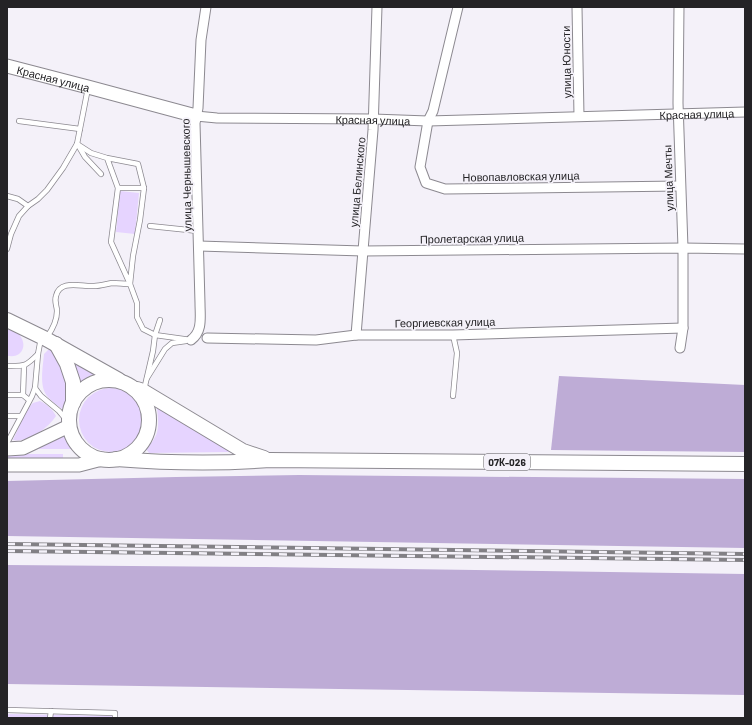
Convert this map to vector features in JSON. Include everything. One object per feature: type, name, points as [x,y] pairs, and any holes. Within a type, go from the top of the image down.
[{"type":"main road","points":[[7,320],[136,384],[148,412],[149,422],[142,442],[135,450],[126,456],[116,459],[102,459],[93,456],[84,451],[77,444],[72,435],[69,424],[70,412],[73,403],[79,393],[88,386],[99,381],[110,380],[136,384]]},
{"type":"main road","points":[[48,340],[67,364],[73,382],[73,403]]},
{"type":"main road","name":"07К-026","points":[[136,384],[243,451],[270,460]]},
{"type":"main road","name":"07К-026","points":[[116,459],[154,462],[243,462],[270,460],[745,464]]},
{"type":"street","name":"улица Чернышевского","points":[[191,340],[199,331],[200,303],[196,116],[198,108],[201,40],[206,7]]},
{"type":"street","name":"улица Белинского","points":[[356,335],[373,130],[377,7]]},
{"type":"street","points":[[428,121],[433,111],[458,7]]},
{"type":"street","name":"улица Юности","points":[[577,7],[579,116]]},
{"type":"street","name":"улица Мечты","points":[[679,7],[678,114],[683,248],[683,328],[680,348]]},
{"type":"street","name":"Красная улица","points":[[7,66],[88,86],[196,116],[216,118],[373,119],[428,121],[745,112]]},
{"type":"street","name":"Новопавловская улица","points":[[428,121],[420,167],[426,183],[445,189],[680,186]]},
{"type":"street","name":"Пролетарская улица","points":[[199,246],[363,251],[683,248],[745,249]]},
{"type":"street","name":"Георгиевская улица","points":[[207,338],[316,340],[356,335],[453,335],[683,328]]},
{"type":"street","points":[[7,449],[23,448],[69,424]]},
{"type":"street","points":[[7,465],[79,465],[102,459]]},
{"type":"lane","points":[[7,249],[11,234],[19,216],[28,206],[38,200],[47,190],[64,168],[77,144],[88,86]]},
{"type":"lane","points":[[19,121],[80,129]]},
{"type":"lane","points":[[77,144],[91,152],[107,158],[138,164],[144,188],[130,284]]},
{"type":"lane","points":[[77,144],[85,157],[101,174]]},
{"type":"lane","points":[[107,158],[118,188],[111,242],[137,303],[137,317],[143,329],[155,335],[191,340]]},
{"type":"lane","points":[[118,188],[144,188]]},
{"type":"lane","points":[[7,196],[18,199],[28,206]]},
{"type":"lane","points":[[150,226],[198,232]]},
{"type":"lane","points":[[7,366],[24,366],[38,354],[48,340],[56,320],[56,294],[60,288],[67,285],[93,286],[114,283],[130,284]]},
{"type":"lane","points":[[136,384],[153,351],[155,335],[160,320]]},
{"type":"lane","points":[[453,335],[457,353],[453,396]]},
{"type":"lane","points":[[136,384],[165,349],[172,343],[207,338]]},
{"type":"lane","points":[[7,443],[35,388],[38,354]]},
{"type":"lane","points":[[23,395],[24,366]]},
{"type":"lane","points":[[35,388],[69,424]]},
{"type":"lane","points":[[7,395],[23,395],[29,400]]},
{"type":"lane","points":[[7,416],[22,416]]},
{"type":"lane","points":[[7,710],[115,713],[115,718]]},
{"type":"lane","points":[[50,718],[51,711]]},
{"type":"shaded area","points":[[120,191],[139,193],[135,234],[116,232]]},
{"type":"shaded area","points":[[7,329],[16,332],[21,336],[23,342],[23,349],[16,356],[7,356]]},
{"type":"shaded area","points":[[50,348],[60,362],[67,378],[67,394],[62,409],[47,396],[43,387],[42,376],[44,354]]},
{"type":"shaded area","points":[[72,357],[100,373],[88,377],[79,384]]},
{"type":"shaded area","points":[[559,376],[745,385],[745,452],[551,450]]},
{"type":"shaded area","points":[[111,388],[129,394],[137,402],[143,420],[137,438],[129,446],[111,452],[93,446],[85,438],[79,420],[85,402],[93,394]]},
{"type":"shaded area","points":[[40,401],[50,407],[56,416],[43,430],[37,434],[25,439],[13,440],[27,409],[33,403]]},
{"type":"shaded area","points":[[160,406],[230,447],[229,452],[149,453],[146,449],[151,444],[158,430],[157,408]]},
{"type":"shaded area","points":[[64,429],[75,449],[38,449],[53,440]]},
{"type":"shaded area","points":[[7,454],[63,454],[63,462],[7,461]]},
{"type":"shaded area","points":[[299,475],[745,479],[745,548],[7,536],[7,481]]},
{"type":"shaded area","points":[[7,565],[745,574],[745,695],[7,684]]},
{"type":"shaded area","points":[[7,714],[112,716],[112,718],[7,718]]},
{"type":"railway","points":[[7,544],[745,554]]},
{"type":"railway","points":[[7,551],[745,560]]}]
